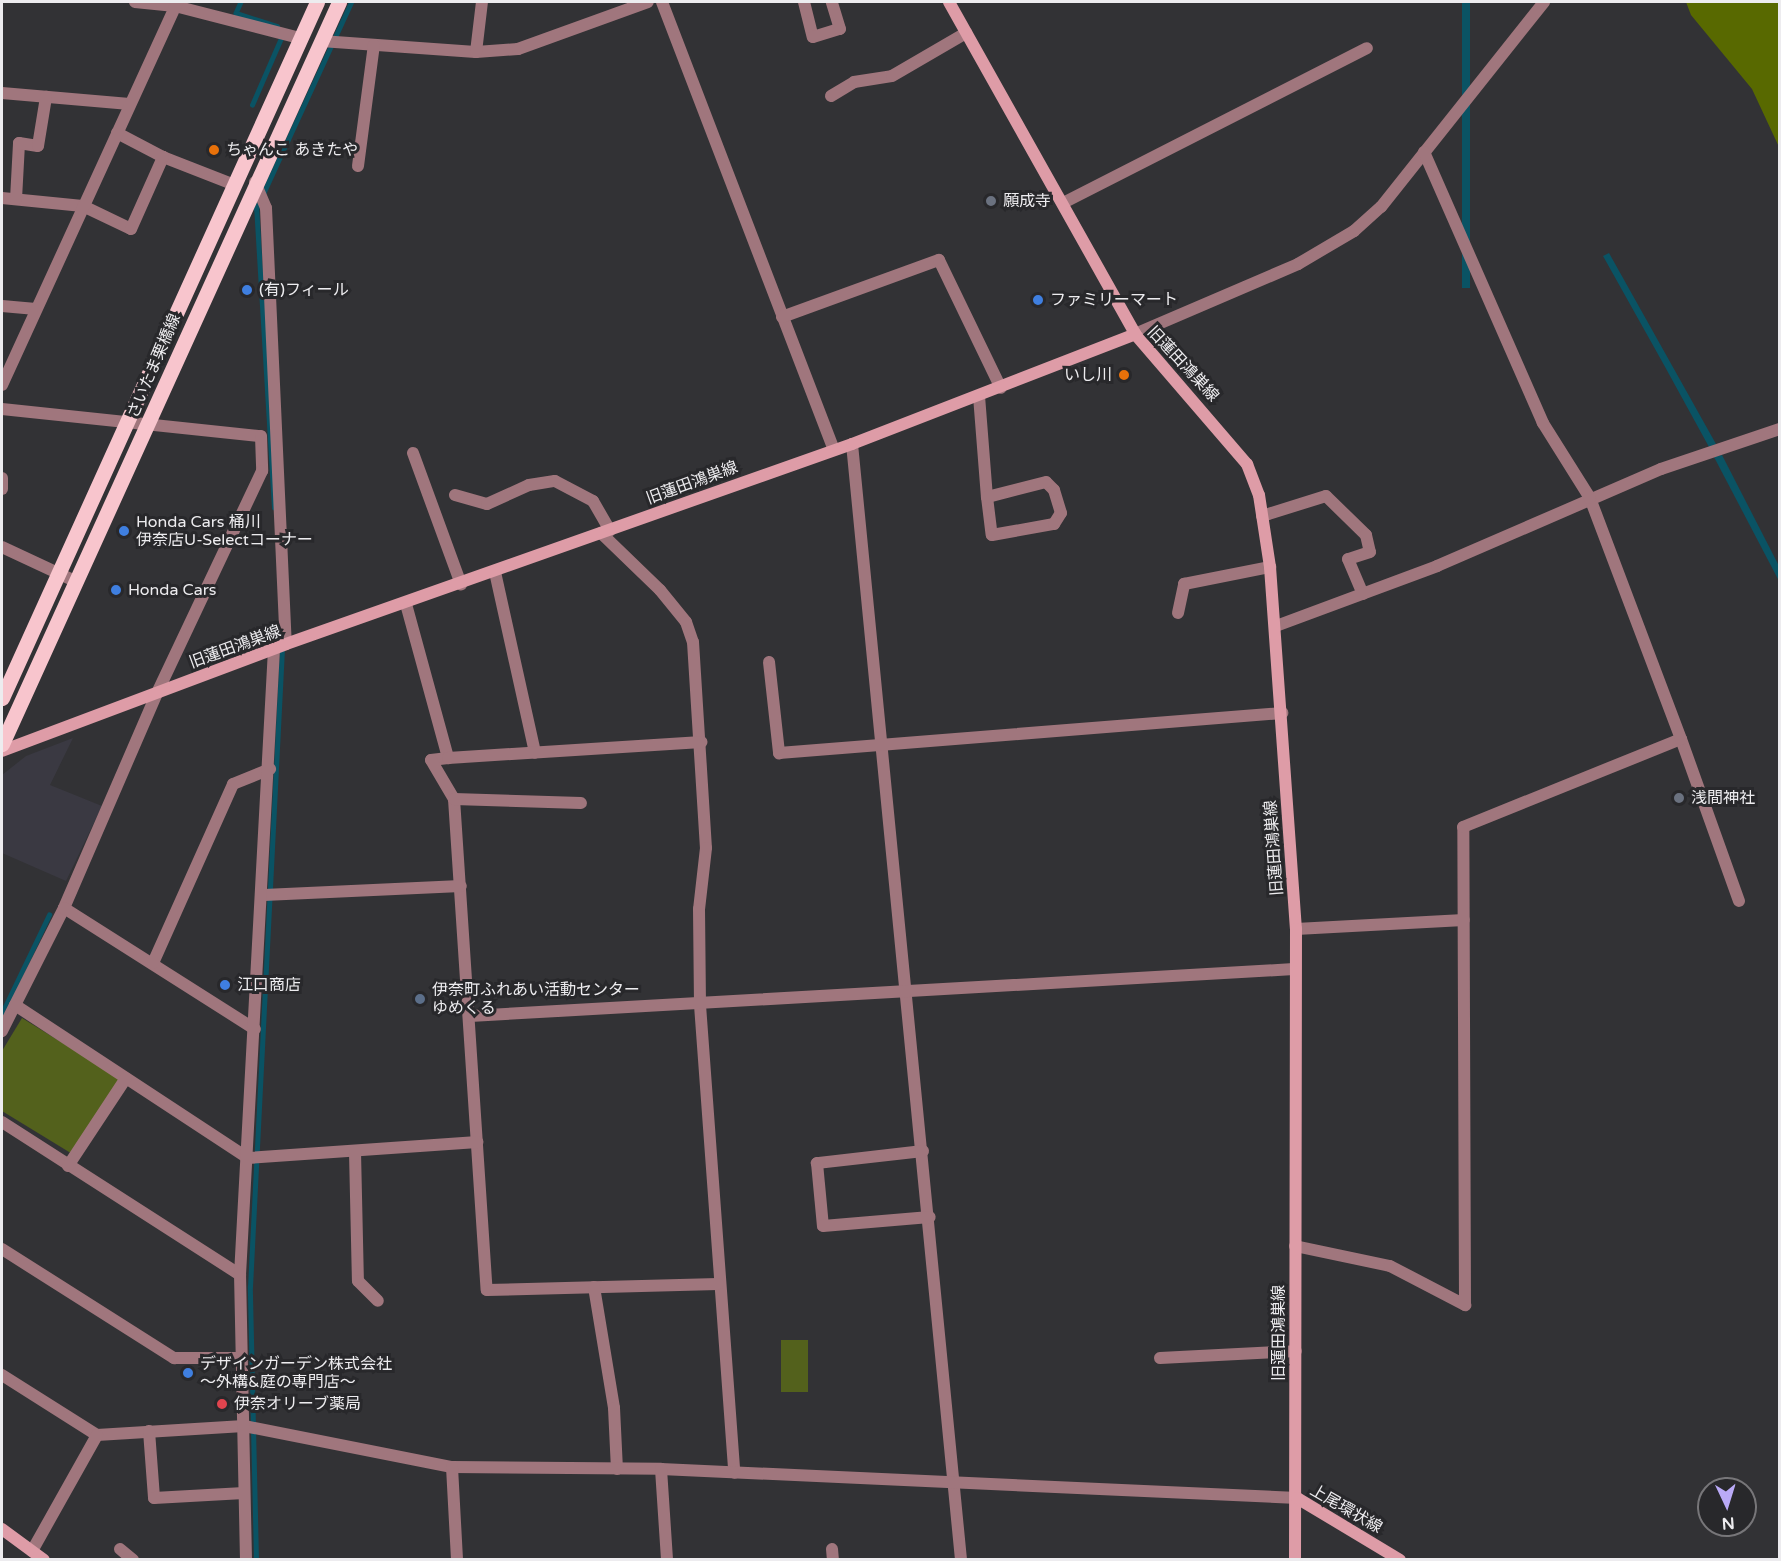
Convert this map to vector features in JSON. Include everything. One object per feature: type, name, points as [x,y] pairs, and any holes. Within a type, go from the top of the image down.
[{"type":"main road","name":"さいたま栗橋線","points":[[2,698],[235,185],[289,35],[317,2]]},
{"type":"main road","name":"さいたま栗橋線","points":[[2,744],[149,423],[255,182],[339,2]]},
{"type":"street","points":[[135,2],[176,4],[289,35]]},
{"type":"street","points":[[476,52],[482,2]]},
{"type":"street","points":[[321,41],[476,52],[518,49],[648,2]]},
{"type":"street","points":[[662,2],[833,448]]},
{"type":"street","points":[[804,2],[813,37],[840,29],[832,2]]},
{"type":"street","points":[[949,2],[1135,334],[1332,246],[1381,207],[1544,2]]},
{"type":"street","points":[[2,384],[5,370],[36,309],[176,4]]},
{"type":"street","points":[[831,96],[854,82],[892,75],[966,33]]},
{"type":"street","points":[[358,166],[374,45]]},
{"type":"street","points":[[1063,203],[1367,48]]},
{"type":"street","points":[[2,93],[130,104]]},
{"type":"street","points":[[15,199],[19,143],[38,146],[45,97]]},
{"type":"street","points":[[117,133],[163,157],[235,185]]},
{"type":"street","points":[[1424,152],[1543,423],[1590,498],[1739,901]]},
{"type":"street","points":[[2,198],[83,206],[131,229],[163,157]]},
{"type":"street","points":[[255,182],[266,208],[275,450],[286,644]]},
{"type":"street","points":[[782,317],[939,260],[1001,388]]},
{"type":"street","points":[[2,306],[36,309]]},
{"type":"street","name":"旧蓮田鴻巣線","points":[[2,751],[286,644],[462,584],[833,448],[852,444],[1135,334],[1247,464],[1262,516],[1270,567],[1296,929],[1294,969],[1297,1498]]},
{"type":"street","points":[[979,396],[987,497],[992,535],[1054,524],[1061,513],[1054,490],[1046,482],[987,497]]},
{"type":"street","points":[[2,409],[261,436],[262,451],[262,471],[157,693],[64,908],[2,1031]]},
{"type":"street","points":[[1276,626],[1362,594],[1590,498],[1705,454],[1779,429]]},
{"type":"street","points":[[852,444],[930,1217],[961,1560]]},
{"type":"street","points":[[262,451],[275,450]]},
{"type":"street","points":[[413,453],[462,584]]},
{"type":"street","points":[[2,478],[2,489]]},
{"type":"street","points":[[455,495],[487,504],[529,485],[555,481],[593,501],[605,532],[660,590],[686,622],[693,642],[706,848],[699,909],[700,1005],[718,1284],[734,1473]]},
{"type":"street","points":[[1262,516],[1326,496],[1366,535],[1370,552],[1348,559],[1362,594]]},
{"type":"street","points":[[2,547],[75,581]]},
{"type":"street","points":[[1178,613],[1184,584],[1270,567]]},
{"type":"street","points":[[495,572],[535,753]]},
{"type":"street","points":[[406,604],[448,758]]},
{"type":"street","points":[[246,1560],[240,1275],[264,896],[274,649]]},
{"type":"street","points":[[769,662],[779,753],[1282,712]]},
{"type":"street","points":[[1295,1246],[1390,1266],[1465,1305],[1463,827],[1681,739]]},
{"type":"street","points":[[701,742],[431,760],[454,799],[487,1290],[718,1284]]},
{"type":"street","points":[[153,963],[233,784],[270,769]]},
{"type":"street","points":[[454,799],[581,803]]},
{"type":"street","points":[[264,896],[461,886]]},
{"type":"street","points":[[64,908],[255,1029]]},
{"type":"street","points":[[1296,929],[1464,920]]},
{"type":"street","points":[[470,1016],[700,1005],[1294,969]]},
{"type":"street","points":[[15,1005],[248,1158],[477,1142]]},
{"type":"street","points":[[68,1166],[126,1078]]},
{"type":"street","points":[[2,1122],[240,1275]]},
{"type":"street","points":[[923,1151],[817,1163],[823,1226],[930,1217]]},
{"type":"street","points":[[356,1152],[358,1281],[378,1301]]},
{"type":"street","points":[[2,1249],[174,1358],[242,1358]]},
{"type":"street","points":[[594,1287],[614,1408],[617,1469]]},
{"type":"street","points":[[1160,1358],[1296,1351]]},
{"type":"street","points":[[2,1376],[97,1435],[244,1426],[452,1467],[661,1469],[1297,1498]]},
{"type":"street","points":[[149,1431],[154,1498],[244,1493]]},
{"type":"street","points":[[30,1555],[97,1435]]},
{"type":"street","points":[[452,1467],[457,1560]]},
{"type":"street","points":[[661,1469],[667,1560]]},
{"type":"street","name":"上尾環状線","points":[[1295,1560],[1297,1498],[1400,1560]]},
{"type":"street","points":[[2,1529],[30,1555],[44,1560]]},
{"type":"street","points":[[120,1549],[133,1560]]},
{"type":"shaded area","points":[[73,738],[50,785],[102,806],[66,881],[2,853],[2,775],[26,756]]},
{"type":"green space","points":[[1686,2],[1779,2],[1779,147],[1752,89],[1691,15]]},
{"type":"green space","points":[[22,1018],[121,1079],[74,1155],[2,1111],[2,1051]]},
{"type":"green space","points":[[781,1340],[808,1340],[808,1392],[781,1392]]},
{"type":"water","points":[[1462,2],[1470,2],[1470,288],[1462,288]]},
{"type":"water","points":[[1609,253],[1716,444],[1709,447],[1603,256]]},
{"type":"water","points":[[1722,455],[1779,566],[1779,581],[1714,457]]},
{"type":"waterway","points":[[241,2],[236,13],[277,26]]},
{"type":"waterway","points":[[274,508],[256,209],[351,2]]},
{"type":"waterway","points":[[252,105],[282,36]]},
{"type":"waterway","points":[[256,1560],[250,1287],[282,648]]},
{"type":"waterway","points":[[2,1013],[49,915]]},
{"type":"place","name":"ちゃんこ あきたや","points":[[214,150]]},
{"type":"place","name":"願成寺","points":[[991,201]]},
{"type":"place","name":"(有)フィール","points":[[247,290]]},
{"type":"place","name":"ファミリーマート","points":[[1038,300]]},
{"type":"place","name":"いし川","points":[[1124,375]]},
{"type":"place","name":"Honda Cars 桶川 伊奈店U-Selectコーナー","points":[[124,531]]},
{"type":"place","name":"Honda Cars","points":[[116,590]]},
{"type":"place","name":"浅間神社","points":[[1679,798]]},
{"type":"place","name":"江口商店","points":[[225,985]]},
{"type":"place","name":"伊奈町ふれあい活動センター ゆめくる","points":[[420,999]]},
{"type":"place","name":"デザインガーデン株式会社 ～外構&庭の専門店～","points":[[188,1373]]},
{"type":"place","name":"伊奈オリーブ薬局","points":[[222,1404]]}]
